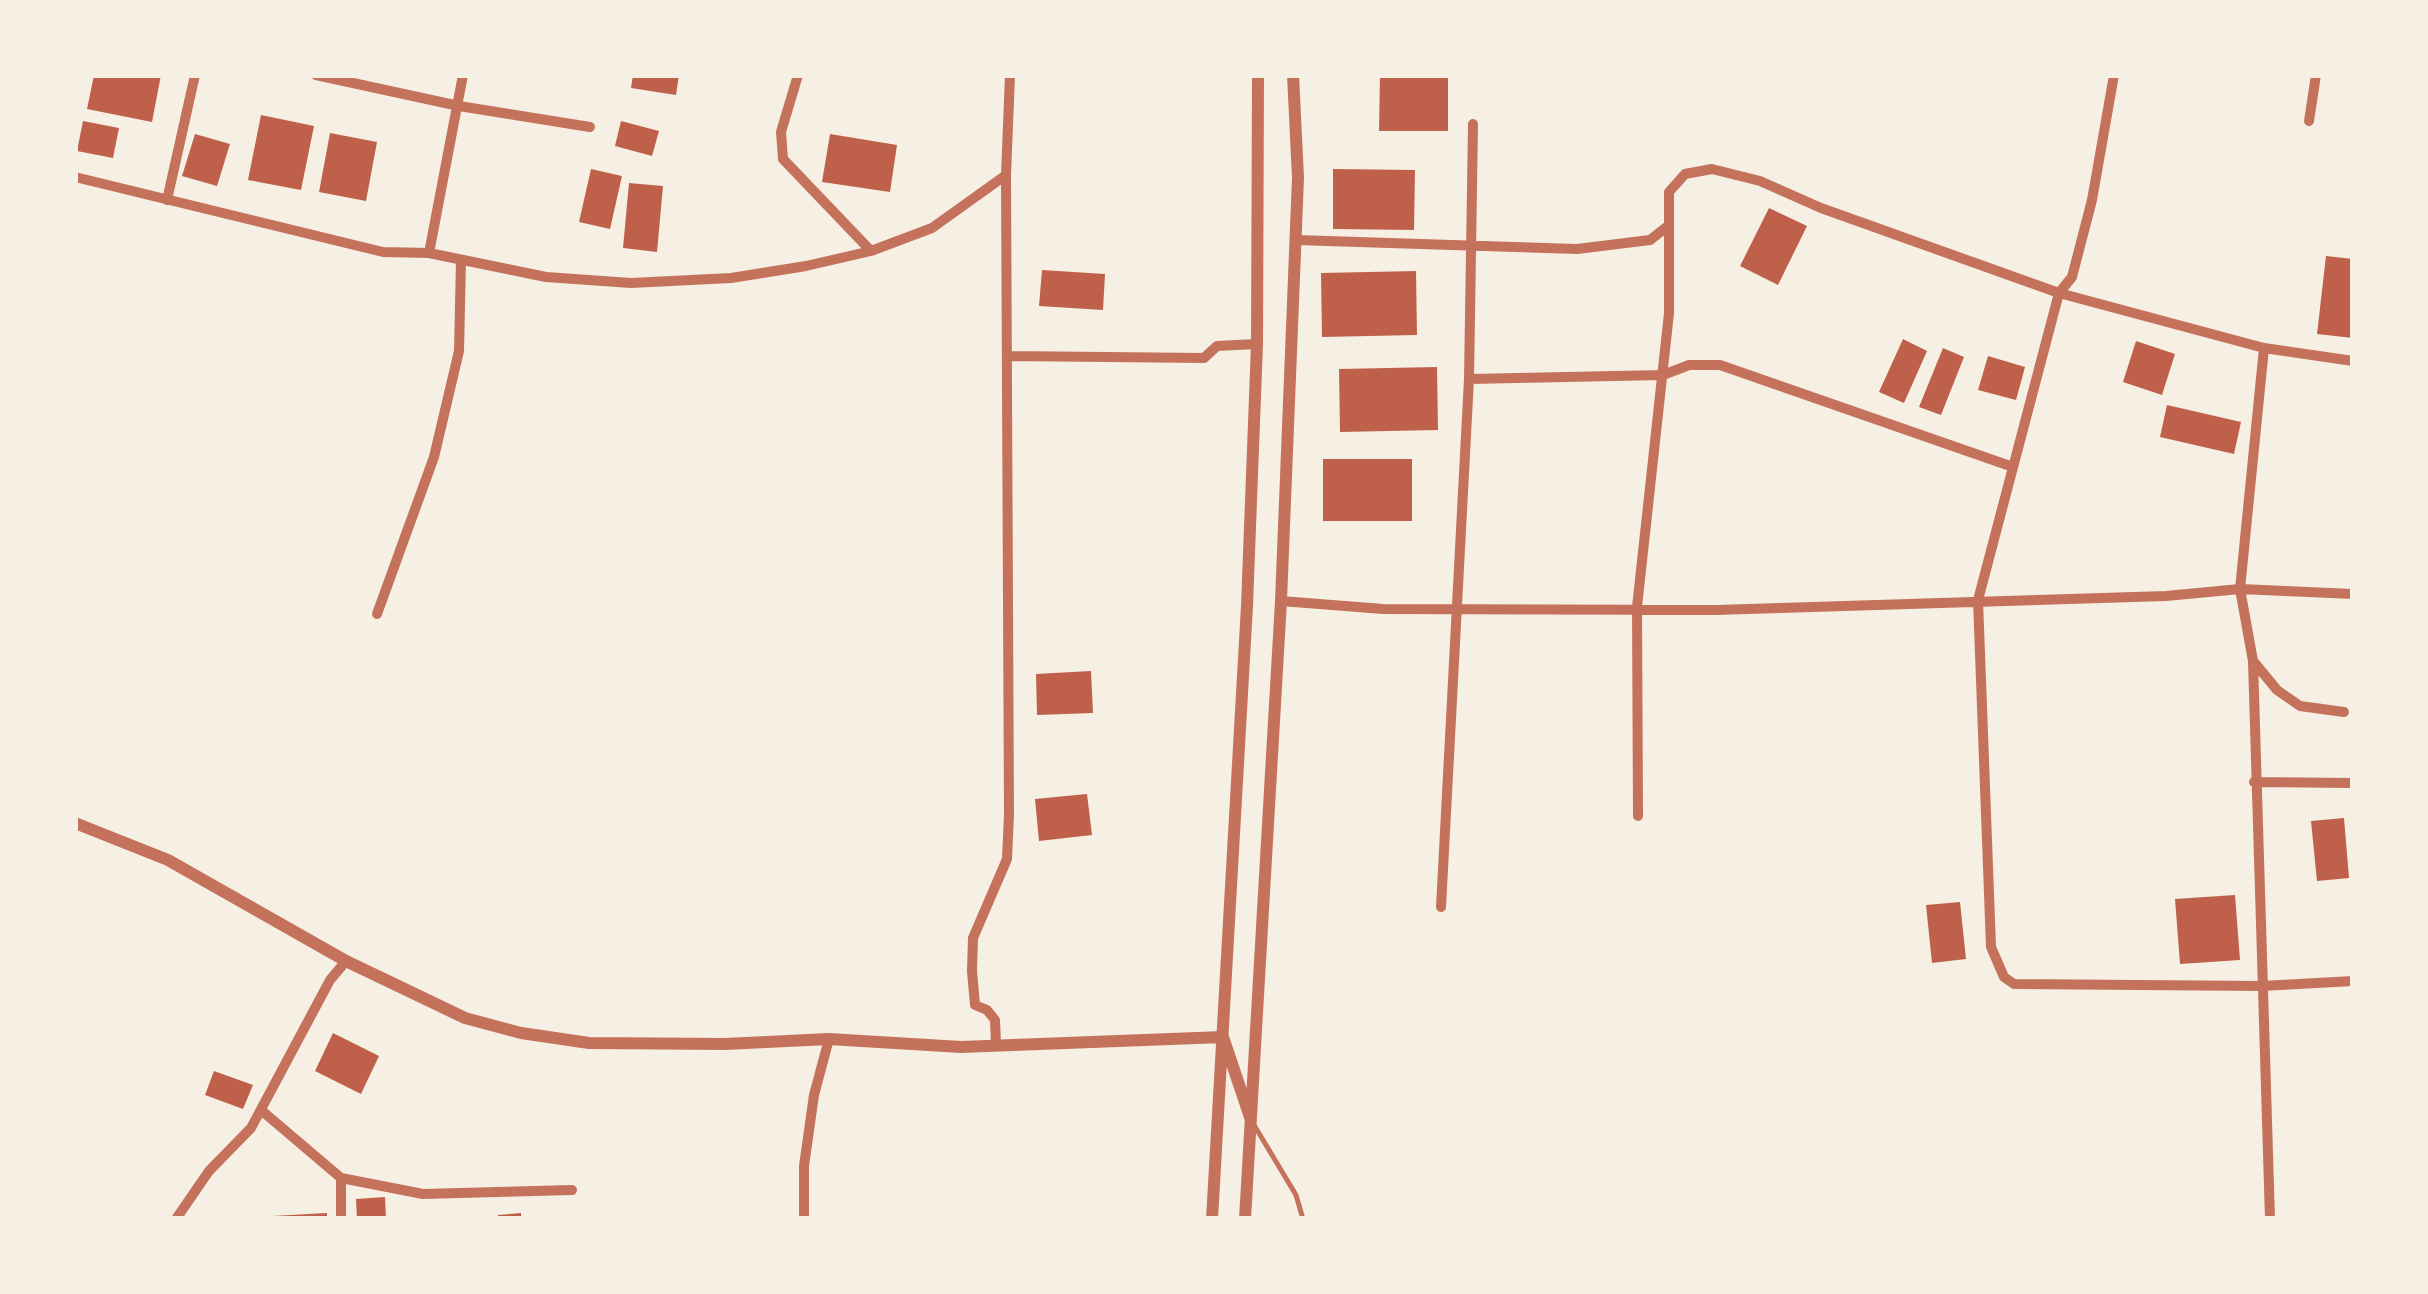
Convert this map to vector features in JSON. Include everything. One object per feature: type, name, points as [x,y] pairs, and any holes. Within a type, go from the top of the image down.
[{"type":"street","points":[[167,200],[195,75]]},
{"type":"street","points":[[316,75],[356,79],[459,106],[590,127]]},
{"type":"street","points":[[429,253],[463,75]]},
{"type":"street","points":[[798,75],[781,132],[783,158],[871,251]]},
{"type":"street","points":[[996,1046],[996,1020],[975,1005],[972,971],[974,938],[1007,859],[1006,175],[1010,75]]},
{"type":"street","points":[[1212,1219],[1247,606],[1257,344],[1258,75]]},
{"type":"street","points":[[1245,1219],[1281,601],[1298,178],[1294,75]]},
{"type":"street","points":[[2114,75],[2092,200],[2072,277],[2059,293],[1978,600],[1991,948],[2004,977],[2014,984],[2262,986],[2353,980]]},
{"type":"street","points":[[2310,121],[2316,75]]},
{"type":"street","points":[[1441,907],[1469,380],[1473,124]]},
{"type":"street","points":[[1638,816],[1638,607],[1669,313],[1669,192],[1685,174],[1712,169],[1760,180],[1821,208],[2059,293],[2264,348],[2353,361]]},
{"type":"street","points":[[75,177],[384,252],[429,253],[546,277],[631,283],[732,278],[871,251],[932,228],[1006,175]]},
{"type":"street","points":[[1296,240],[1577,249],[1650,240],[1668,226]]},
{"type":"street","points":[[377,614],[438,439],[459,351],[462,260]]},
{"type":"street","points":[[1008,356],[1204,358],[1217,346],[1257,344]]},
{"type":"street","points":[[2264,348],[2240,589],[2253,661],[2270,1219]]},
{"type":"street","points":[[1469,380],[1662,375],[1689,365],[1720,365],[2013,468]]},
{"type":"street","points":[[1281,601],[1383,609],[1716,610],[2166,596],[2240,589],[2353,594]]},
{"type":"street","points":[[2253,661],[2277,690],[2300,706],[2344,712]]},
{"type":"street","points":[[2254,782],[2353,783]]},
{"type":"street","points":[[75,823],[168,860],[346,961],[465,1018],[520,1033],[589,1044],[829,1039],[961,1047],[1223,1037]]},
{"type":"street","points":[[176,1219],[188,1196],[228,1148],[251,1128],[330,980],[346,961]]},
{"type":"street","points":[[1223,1037],[1251,1120]]},
{"type":"street","points":[[804,1219],[804,1166],[811,1112],[829,1039]]},
{"type":"street","points":[[261,1110],[341,1178],[423,1194],[572,1190]]},
{"type":"street","points":[[341,1178],[342,1219]]},
{"type":"lane","points":[[1251,1120],[1296,1195],[1303,1219]]},
{"type":"building","points":[[94,75],[161,75],[152,122],[87,109]]},
{"type":"building","points":[[633,75],[679,75],[676,95],[631,88]]},
{"type":"building","points":[[1380,75],[1448,75],[1448,131],[1379,131]]},
{"type":"building","points":[[261,115],[314,126],[301,190],[248,180]]},
{"type":"building","points":[[83,121],[119,128],[113,158],[77,151]]},
{"type":"building","points":[[621,121],[659,131],[652,156],[615,146]]},
{"type":"building","points":[[330,133],[377,142],[366,201],[319,192]]},
{"type":"building","points":[[195,134],[230,144],[217,186],[182,176]]},
{"type":"building","points":[[830,134],[897,145],[890,192],[822,182]]},
{"type":"building","points":[[591,169],[622,176],[610,229],[579,222]]},
{"type":"building","points":[[1333,169],[1415,170],[1414,230],[1333,229]]},
{"type":"building","points":[[629,183],[663,186],[657,252],[623,248]]},
{"type":"building","points":[[1769,208],[1807,226],[1778,285],[1740,266]]},
{"type":"building","points":[[2326,256],[2353,259],[2353,338],[2317,334]]},
{"type":"building","points":[[1042,270],[1105,274],[1103,310],[1039,306]]},
{"type":"building","points":[[1416,271],[1417,335],[1322,337],[1321,273]]},
{"type":"building","points":[[1903,339],[1927,351],[1904,403],[1879,392]]},
{"type":"building","points":[[2136,341],[2175,354],[2162,395],[2123,382]]},
{"type":"building","points":[[1943,348],[1964,357],[1941,415],[1919,407]]},
{"type":"building","points":[[1988,356],[2025,367],[2016,400],[1978,390]]},
{"type":"building","points":[[1437,367],[1438,430],[1340,432],[1339,369]]},
{"type":"building","points":[[2167,405],[2241,422],[2234,454],[2160,437]]},
{"type":"building","points":[[1323,459],[1412,459],[1412,521],[1323,521]]},
{"type":"building","points":[[1091,671],[1093,713],[1037,715],[1036,674]]},
{"type":"building","points":[[1087,794],[1092,835],[1039,841],[1035,799]]},
{"type":"building","points":[[2344,818],[2349,878],[2317,881],[2311,821]]},
{"type":"building","points":[[2235,895],[2240,960],[2180,964],[2175,899]]},
{"type":"building","points":[[1960,902],[1966,959],[1932,963],[1926,905]]},
{"type":"building","points":[[333,1033],[379,1056],[361,1094],[315,1071]]},
{"type":"building","points":[[214,1071],[253,1085],[243,1109],[205,1095]]},
{"type":"building","points":[[385,1197],[386,1219],[357,1219],[356,1199]]},
{"type":"building","points":[[327,1213],[327,1219],[272,1219],[272,1216]]},
{"type":"building","points":[[521,1213],[521,1219],[498,1219],[498,1215]]}]
